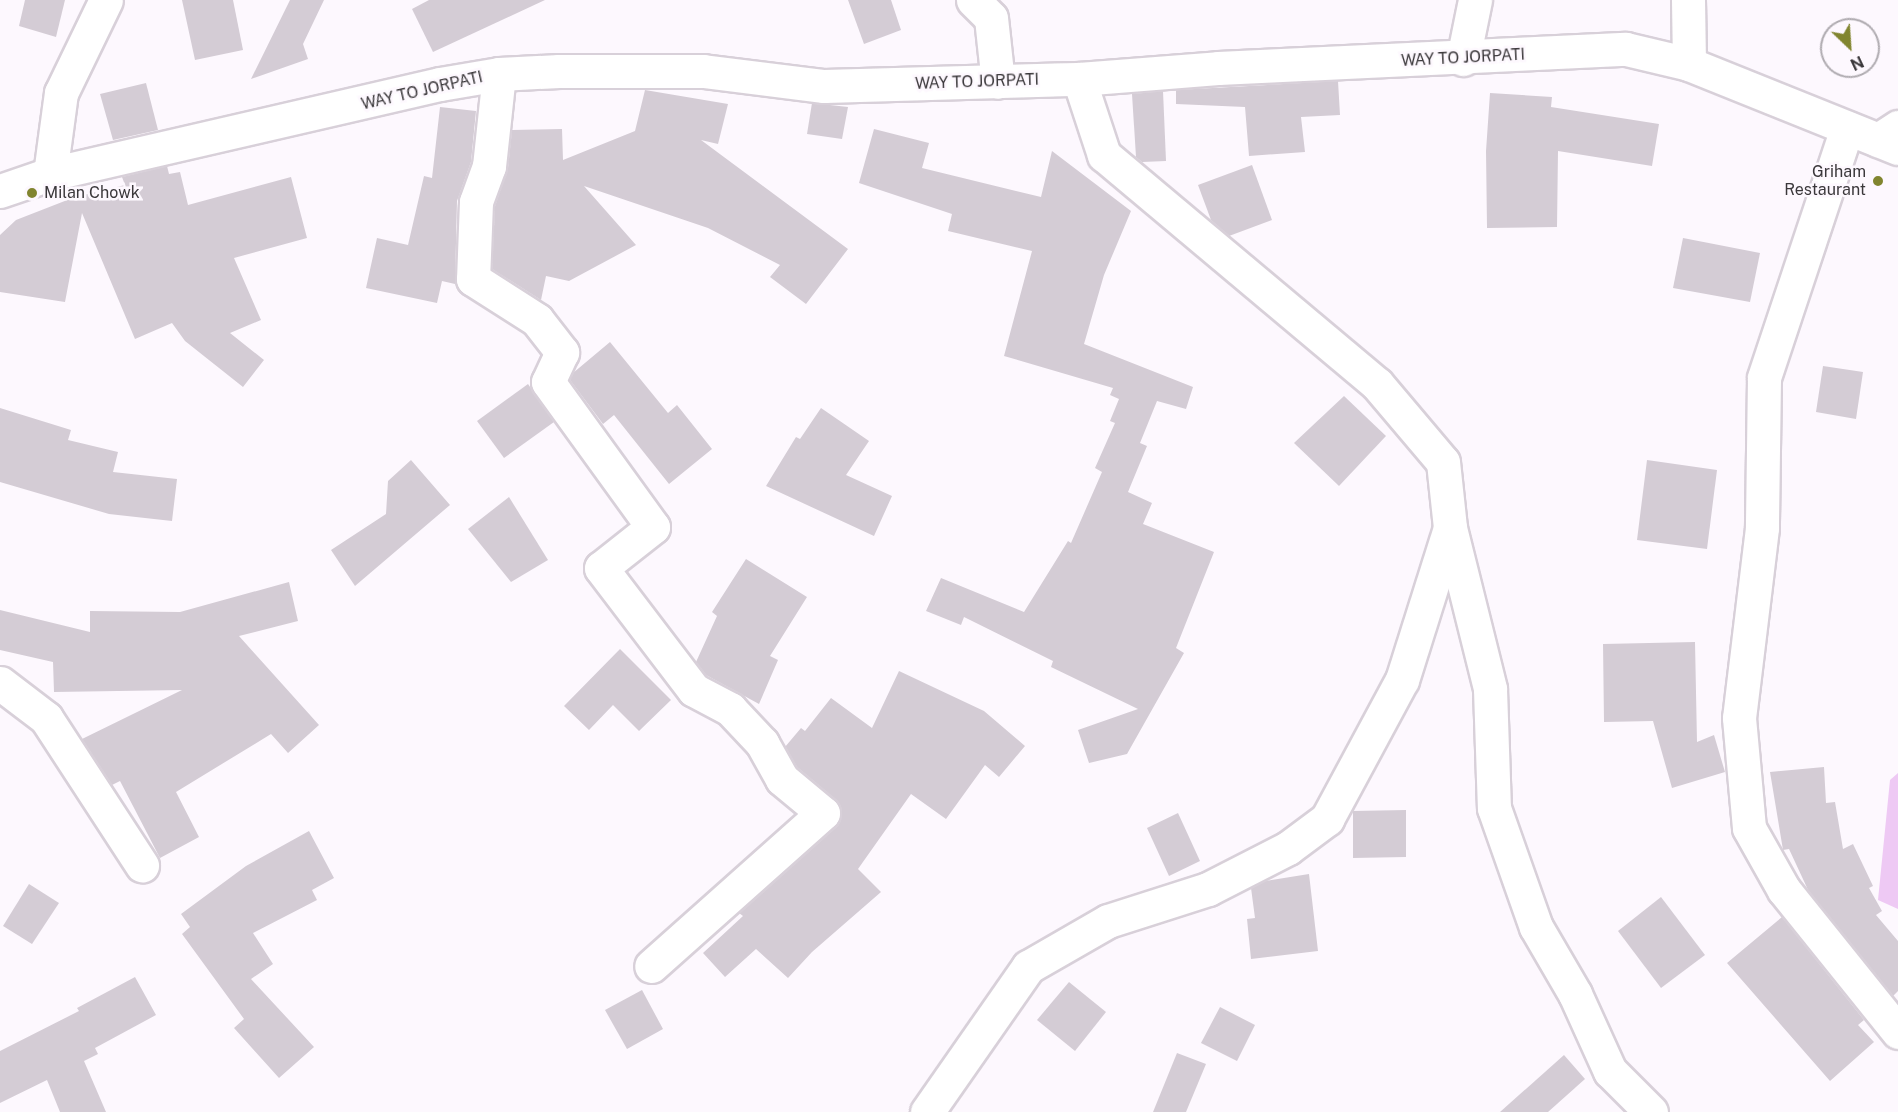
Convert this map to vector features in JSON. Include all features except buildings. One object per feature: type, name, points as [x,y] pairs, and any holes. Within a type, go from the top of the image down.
[{"type":"street","points":[[50,174],[62,93],[106,0]]},
{"type":"street","points":[[973,0],[991,18],[998,81]]},
{"type":"street","points":[[1462,59],[1475,0]]},
{"type":"street","points":[[1688,0],[1689,64]]},
{"type":"street","name":"WAY TO JORPATI","points":[[0,191],[50,174],[440,84],[499,74],[703,71],[825,86],[1079,79],[1218,68],[1462,59],[1626,49],[1689,64],[1847,128],[1891,138]]},
{"type":"street","points":[[499,74],[489,166],[477,202],[473,279],[537,320],[562,352],[548,382],[653,527],[601,568],[694,690],[730,709],[762,743],[782,779],[823,813],[651,966]]},
{"type":"street","points":[[1079,79],[1104,154],[1377,384],[1443,462],[1450,528],[1490,689],[1494,808],[1536,927],[1575,994],[1611,1071],[1651,1112]]},
{"type":"street","points":[[1847,128],[1764,378],[1762,528],[1740,718],[1749,828],[1784,890],[1898,1032]]},
{"type":"street","points":[[927,1112],[1028,967],[1108,921],[1208,889],[1288,848],[1327,819],[1402,680],[1450,528]]},
{"type":"street","points":[[0,684],[46,718],[142,865]]},
{"type":"shaded area","points":[[1898,773],[1898,909],[1878,900],[1890,780]]},
{"type":"place","name":"Griham Restaurant","points":[[1878,181]]},
{"type":"place","name":"Milan Chowk","points":[[32,193]]}]
